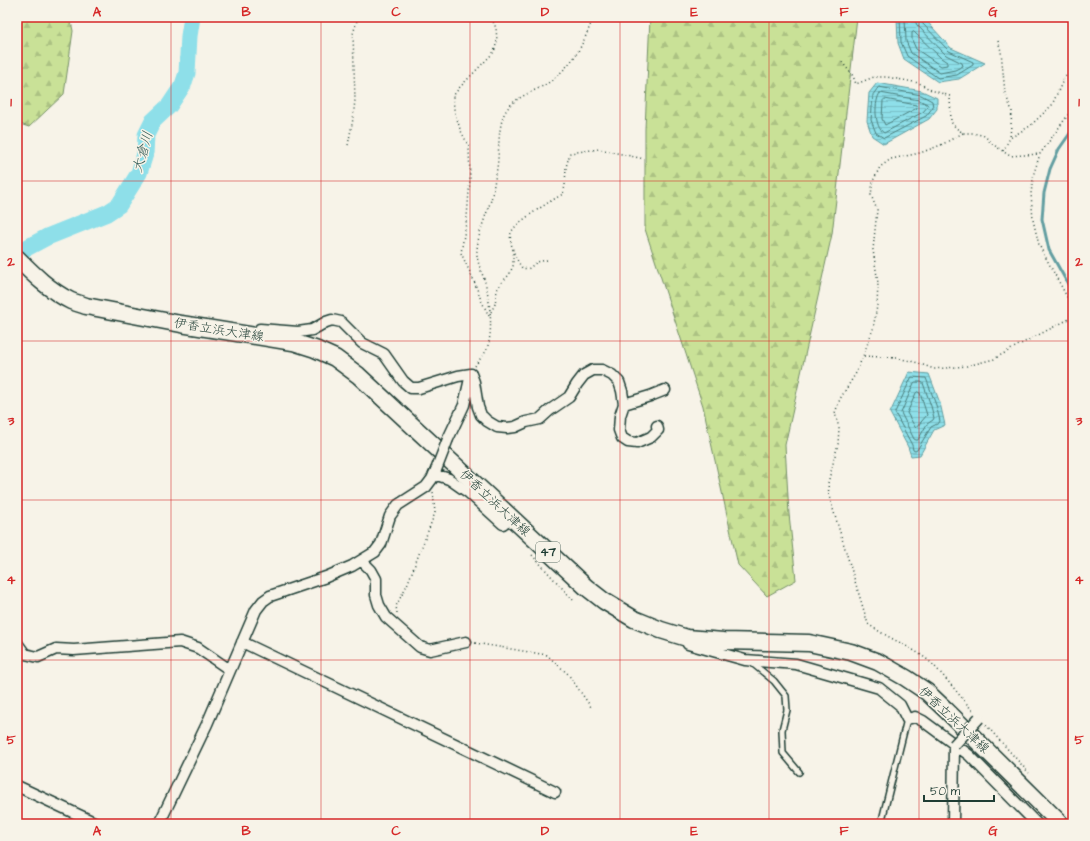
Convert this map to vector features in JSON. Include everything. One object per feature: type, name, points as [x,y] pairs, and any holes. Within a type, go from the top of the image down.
[{"type":"main road","name":"伊香立浜大津線","points":[[17,258],[52,290],[72,301],[86,306],[181,324],[293,342],[315,349],[335,358],[358,375],[586,587],[604,601],[634,619],[661,630],[687,638],[723,641],[809,643],[851,652],[878,662],[927,692],[1032,787],[1061,824]]},
{"type":"street","points":[[256,336],[260,329],[298,332],[312,330],[332,320],[341,322],[362,343],[384,354],[403,381],[411,388],[419,388],[458,376],[471,374]]},
{"type":"street","points":[[471,374],[474,382],[478,407],[481,414],[487,421],[497,426],[507,428],[515,427],[540,418],[569,398],[584,375],[593,370],[602,370],[607,372],[619,382],[624,404],[620,416],[619,430],[622,438],[628,442],[637,443],[651,437],[658,430],[657,426]]},
{"type":"street","points":[[159,824],[207,724],[256,610],[262,601],[270,596],[326,577],[352,566],[375,552],[381,544],[390,516],[398,505],[426,487],[434,474],[464,404],[471,374]]},
{"type":"street","points":[[624,404],[665,390]]},
{"type":"street","points":[[434,474],[449,479],[469,493],[503,524],[510,517]]},
{"type":"street","points":[[362,561],[372,570],[376,579],[376,595],[378,605],[386,616],[420,647],[430,650],[466,642]]},
{"type":"street","points":[[687,638],[686,643],[745,660],[796,664],[879,688],[900,704],[907,719],[914,717],[923,721],[969,755],[1037,824]]},
{"type":"street","points":[[17,643],[25,654],[38,657],[56,649],[74,650],[180,642],[198,648],[230,670]]},
{"type":"street","points":[[242,642],[555,792]]},
{"type":"street","points":[[953,824],[954,744],[979,718]]},
{"type":"street","points":[[17,786],[98,824]]},
{"type":"lane","points":[[750,661],[774,681],[786,696],[787,710],[782,730],[783,753],[799,772]]},
{"type":"lane","points":[[881,824],[907,719]]},
{"type":"path","points":[[348,144],[356,100],[353,34],[358,17]]},
{"type":"path","points":[[490,318],[461,253],[467,217],[470,179],[469,147],[460,129],[454,109],[453,96],[494,52],[497,41],[496,28],[491,17]]},
{"type":"path","points":[[471,374],[477,362],[486,351],[489,339],[490,306],[488,292],[478,261],[477,251],[495,178],[500,130],[504,115],[509,107],[519,98],[547,84],[562,72],[583,43],[594,17]]},
{"type":"path","points":[[998,41],[1001,51],[1005,93],[1012,111],[1010,138],[1003,151]]},
{"type":"path","points":[[842,62],[853,76],[856,84],[874,77],[887,77],[919,83],[931,90],[950,96],[951,122],[963,133]]},
{"type":"path","points":[[1010,138],[1030,126],[1052,105],[1064,78],[1073,70]]},
{"type":"path","points":[[1073,108],[1040,154],[1034,173],[1031,193],[1033,220],[1039,245],[1073,308]]},
{"type":"path","points":[[1032,787],[1024,767],[960,697],[942,674],[928,661],[902,643],[868,624],[829,496],[828,482],[838,444],[839,428],[835,413],[840,399],[856,373],[863,356],[873,329],[877,306],[878,283],[873,250],[877,210],[871,195],[873,181],[880,167],[891,159],[920,153],[941,146],[963,133],[973,133],[985,136],[991,143],[1010,156],[1040,154]]},
{"type":"path","points":[[547,260],[537,262],[528,269],[522,268],[510,240],[511,232],[518,224],[562,194],[565,186],[566,167],[570,153],[599,149],[644,159]]},
{"type":"path","points":[[490,314],[495,304],[497,290],[501,283],[509,275],[513,266],[513,249]]},
{"type":"path","points":[[863,356],[897,358],[915,362],[934,369],[968,366],[994,359],[1073,317]]},
{"type":"path","points":[[397,614],[396,606],[407,585],[435,513],[434,474]]},
{"type":"path","points":[[528,552],[573,600]]},
{"type":"path","points":[[466,642],[547,655],[568,674],[591,707]]},
{"type":"green space","points":[[17,17],[70,17],[73,31],[64,94],[29,127],[17,123]]},
{"type":"green space","points":[[650,17],[857,17],[832,234],[785,445],[789,514],[796,580],[767,596],[738,565],[703,406],[645,229],[645,129]]},
{"type":"water","points":[[897,17],[923,17],[951,48],[985,63],[959,79],[938,82],[904,59],[898,43]]},
{"type":"water","points":[[877,83],[922,91],[937,98],[937,109],[929,119],[884,144],[872,136],[867,121],[869,93]]},
{"type":"water","points":[[909,372],[929,374],[940,403],[945,425],[934,430],[920,455],[911,456],[908,447],[890,413]]},
{"type":"waterway","name":"大倉川","points":[[17,253],[47,237],[107,213],[119,205],[139,173],[145,154],[146,135],[153,121],[169,106],[183,85],[187,73],[189,36],[192,17]]},
{"type":"waterway","points":[[1073,129],[1059,149],[1050,169],[1044,193],[1042,219],[1049,250],[1073,293]]}]
